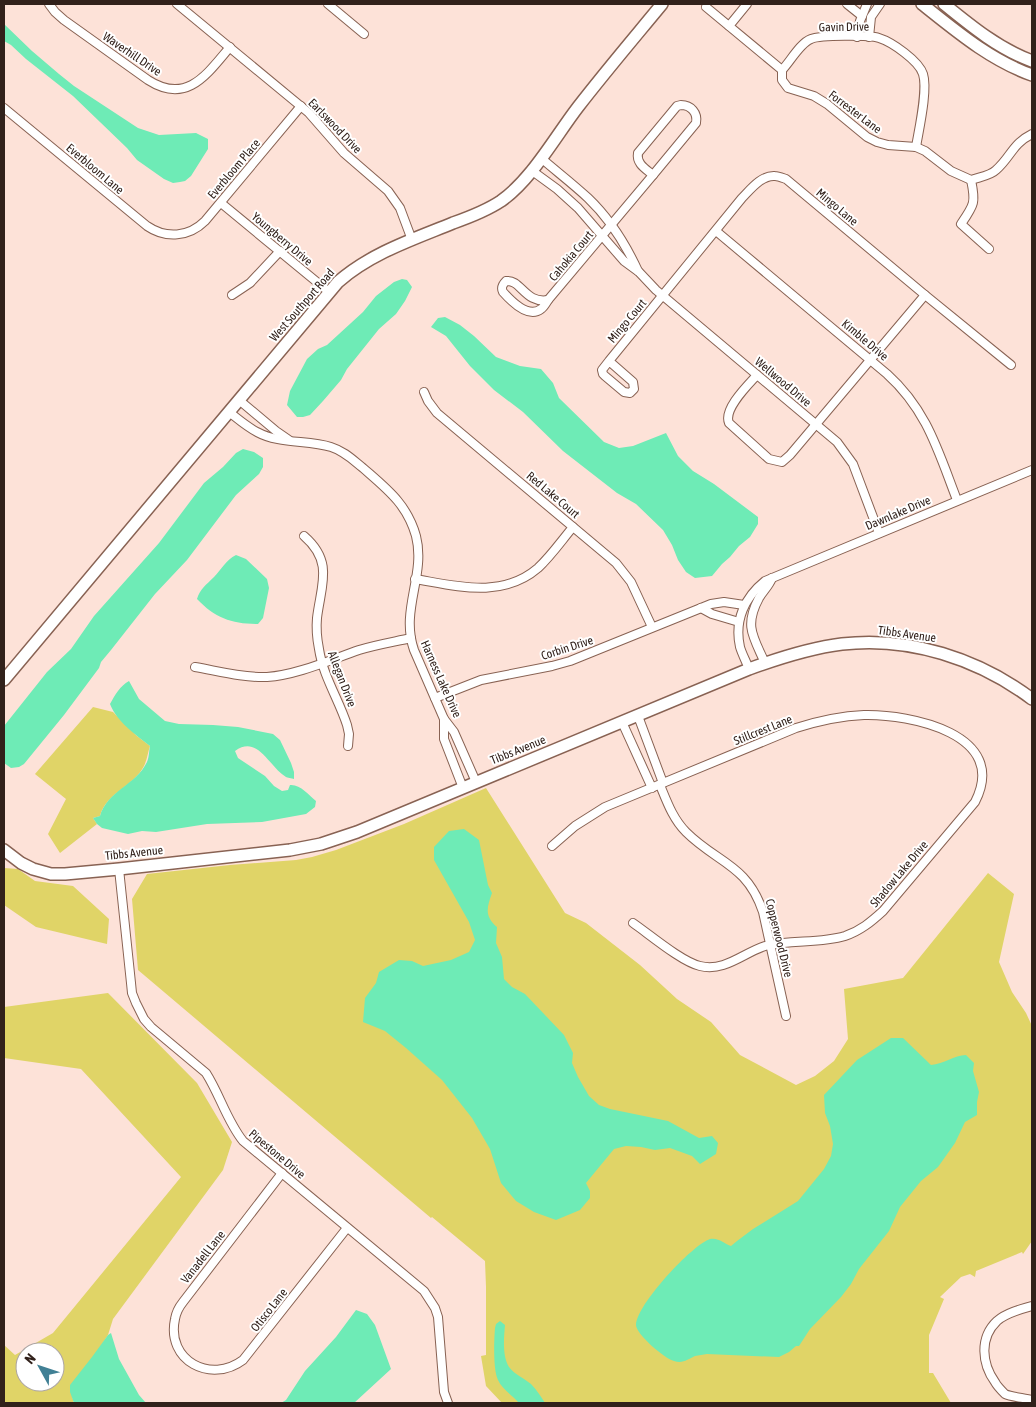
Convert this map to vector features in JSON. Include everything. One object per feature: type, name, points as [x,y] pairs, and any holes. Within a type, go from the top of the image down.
[{"type":"street","name":"Waverhill Drive","points":[[49,4],[56,14],[64,20],[148,80],[163,87],[178,88],[198,82],[207,75],[230,47]]},
{"type":"street","name":"Earlswood Drive","points":[[177,4],[316,119],[344,153],[390,194],[400,208],[412,240]]},
{"type":"street","points":[[328,4],[339,7],[364,34]]},
{"type":"street","name":"West Southport Road","points":[[4,680],[338,282],[358,266],[412,240],[488,209],[509,195],[532,170],[578,106],[662,4]]},
{"type":"street","points":[[729,26],[747,4]]},
{"type":"street","points":[[847,4],[862,16]]},
{"type":"street","points":[[857,37],[867,4]]},
{"type":"street","points":[[869,37],[872,17],[880,4]]},
{"type":"street","points":[[922,4],[984,52],[1032,76]]},
{"type":"street","points":[[944,4],[973,28],[1009,51],[1032,61]]},
{"type":"street","name":"Forrester Lane","points":[[706,7],[782,70],[782,80],[788,88],[814,96],[827,104],[867,137],[888,145],[916,147],[951,171],[971,180]]},
{"type":"street","name":"Gavin Drive","points":[[782,70],[804,43],[811,39],[820,37],[869,37],[879,38],[893,44],[916,63],[922,73],[925,87],[916,147]]},
{"type":"street","name":"Everbloom Place","points":[[178,235],[192,231],[202,225],[301,106]]},
{"type":"street","name":"Cahokia Court","points":[[548,300],[541,301],[535,299],[512,281],[506,282],[502,288],[505,294],[526,311],[535,312],[540,310],[653,175],[696,123],[695,113],[688,106],[677,106],[639,152],[637,157],[639,163],[653,175]]},
{"type":"street","name":"Everbloom Lane","points":[[4,108],[147,226],[161,234],[178,235]]},
{"type":"street","points":[[988,249],[962,224],[973,207],[974,195],[971,180],[996,170],[1020,141],[1032,134]]},
{"type":"street","name":"Wellwood Drive","points":[[540,158],[589,199],[611,225],[639,272]]},
{"type":"street","name":"Wellwood Drive","points":[[532,170],[572,202],[624,261],[639,272],[663,296],[837,442],[855,469],[879,533]]},
{"type":"street","name":"Mingo Lane","points":[[663,296],[750,190],[766,177],[775,176],[786,179],[1011,365]]},
{"type":"street","name":"Youngberry Drive","points":[[221,202],[329,292]]},
{"type":"street","name":"Kimble Drive","points":[[716,230],[870,359],[908,395],[933,437],[957,500]]},
{"type":"street","points":[[232,295],[250,283],[280,251]]},
{"type":"street","points":[[757,375],[729,410],[727,418],[729,424],[769,458],[782,462],[790,455],[925,295]]},
{"type":"street","name":"Mingo Court","points":[[609,360],[633,382],[634,389],[630,393],[624,392],[603,374],[603,368],[609,360],[663,296]]},
{"type":"street","name":"Red Lake Court","points":[[424,392],[437,413],[613,559],[625,572],[633,586],[652,628]]},
{"type":"street","points":[[239,400],[289,440]]},
{"type":"street","name":"Harness Lake Drive","points":[[229,412],[258,433],[271,438],[325,446],[340,451],[395,496],[407,513],[416,536],[418,557],[409,617],[414,650],[444,719],[454,732],[476,782]]},
{"type":"street","name":"Dawnlake Drive","points":[[749,668],[740,646],[739,622],[743,608],[756,588],[765,581],[1032,470]]},
{"type":"street","points":[[415,579],[471,588],[487,588],[510,583],[527,576],[539,567],[573,526]]},
{"type":"street","name":"Allegan Drive","points":[[304,536],[317,550],[322,561],[323,582],[317,628],[319,650],[348,726],[348,746]]},
{"type":"street","points":[[765,663],[751,632],[751,619],[760,596],[770,584],[772,578]]},
{"type":"street","name":"Corbin Drive","points":[[435,698],[481,680],[570,661],[711,604],[722,602],[743,608]]},
{"type":"street","points":[[701,608],[712,614],[739,622]]},
{"type":"street","points":[[743,608],[752,614]]},
{"type":"street","points":[[195,667],[248,676],[266,677],[286,674],[365,648],[411,638]]},
{"type":"street","name":"Tibbs Avenue","points":[[4,850],[26,866],[46,873],[65,874],[290,850],[316,845],[357,832],[749,668],[783,656],[839,644],[905,645],[939,652],[977,666],[1009,683],[1032,699]]},
{"type":"street","name":"Stillcrest Lane","points":[[552,846],[574,826],[595,813],[658,785],[825,719],[862,715],[905,719],[924,723],[964,741],[973,749],[982,771]]},
{"type":"street","name":"Copperwood Drive","points":[[638,716],[658,785]]},
{"type":"street","points":[[444,719],[444,739],[463,788]]},
{"type":"street","name":"Copperwood Drive","points":[[622,722],[671,812],[696,840],[731,865],[750,885],[757,896],[762,908],[786,1016]]},
{"type":"street","name":"Shadow Lake Drive","points":[[632,923],[693,964],[714,967],[724,965],[762,947],[839,937],[862,928],[878,917],[975,802],[981,788],[982,771]]},
{"type":"street","name":"Pipestone Drive","points":[[119,869],[130,982],[132,993],[140,1012],[151,1027],[206,1073],[235,1132],[243,1141],[424,1291],[435,1308],[439,1326],[444,1392],[448,1403]]},
{"type":"street","name":"Vanadell Lane","points":[[190,1362],[180,1351],[175,1339],[174,1325],[176,1313],[282,1173]]},
{"type":"street","name":"Otisco Lane","points":[[190,1362],[203,1369],[216,1371],[233,1367],[244,1360],[346,1228]]},
{"type":"street","points":[[1032,1306],[1011,1313],[997,1321],[984,1345],[984,1360],[989,1374],[996,1385],[1006,1394],[1032,1400]]},
{"type":"shaded area","points":[[4,24],[32,51],[74,86],[138,128],[159,135],[196,133],[208,139],[208,149],[191,176],[185,181],[173,183],[137,160],[73,96],[4,41]]},
{"type":"shaded area","points":[[402,279],[407,280],[412,287],[396,314],[379,329],[347,369],[341,380],[310,415],[297,417],[287,405],[290,391],[307,359],[318,349],[327,345],[363,312],[376,296],[394,282]]},
{"type":"shaded area","points":[[445,317],[460,325],[496,357],[520,366],[541,369],[553,383],[559,398],[604,442],[619,448],[633,446],[666,433],[678,456],[693,471],[714,484],[758,517],[758,524],[750,537],[739,546],[712,576],[695,578],[686,572],[663,530],[636,504],[617,493],[563,451],[523,412],[494,390],[470,366],[446,336],[431,327],[438,318]]},
{"type":"shaded area","points":[[243,449],[254,452],[263,458],[263,467],[259,474],[236,495],[187,560],[155,594],[101,662],[99,668],[64,715],[24,764],[11,768],[4,763],[4,726],[47,672],[71,649],[94,616],[159,543],[204,483],[236,453]]},
{"type":"shaded area","points":[[236,555],[246,559],[267,579],[269,588],[263,618],[258,624],[240,623],[224,619],[210,611],[197,599],[200,592],[226,562]]},
{"type":"shaded area","points":[[129,681],[139,699],[165,721],[179,724],[238,727],[273,734],[280,740],[291,763],[294,779],[286,777],[263,754],[250,746],[235,751],[238,758],[265,776],[274,786],[282,791],[288,790],[290,785],[301,788],[316,801],[315,807],[306,814],[262,822],[207,824],[156,832],[142,831],[128,834],[102,828],[93,818],[100,816],[109,800],[136,777],[149,756],[150,746],[122,722],[110,704],[120,688]]},
{"type":"shaded area","points":[[93,707],[113,712],[150,746],[145,764],[139,773],[108,801],[100,816],[93,818],[97,824],[60,853],[48,834],[66,799],[35,774]]},
{"type":"shaded area","points":[[486,788],[565,913],[586,923],[640,965],[677,999],[711,1022],[740,1055],[796,1085],[815,1076],[834,1061],[848,1039],[844,989],[903,978],[988,873],[1014,894],[999,962],[1012,992],[1032,1026],[1032,1241],[1023,1254],[1022,1252],[976,1271],[975,1277],[970,1274],[961,1277],[940,1297],[944,1299],[929,1335],[929,1373],[933,1373],[951,1403],[502,1403],[486,1386],[481,1356],[486,1355],[485,1261],[431,1218],[138,970],[132,899],[147,874],[312,857],[336,850],[404,824]]},
{"type":"shaded area","points":[[464,829],[479,840],[488,885],[492,893],[488,915],[497,927],[496,943],[502,957],[504,979],[512,987],[525,994],[564,1035],[573,1053],[572,1063],[589,1096],[599,1105],[668,1121],[699,1138],[712,1136],[718,1143],[716,1154],[700,1164],[692,1156],[670,1148],[655,1150],[626,1146],[614,1149],[586,1183],[590,1191],[590,1198],[580,1210],[556,1220],[534,1212],[516,1201],[501,1183],[490,1149],[472,1118],[442,1080],[385,1031],[363,1022],[365,998],[376,983],[379,972],[399,960],[412,961],[423,966],[451,960],[469,952],[475,940],[469,922],[434,860],[434,847],[449,831]]},
{"type":"shaded area","points":[[4,868],[18,869],[35,881],[73,886],[109,919],[107,944],[36,927],[4,905]]},
{"type":"shaded area","points":[[108,993],[197,1083],[232,1142],[223,1170],[113,1319],[108,1335],[71,1392],[74,1403],[4,1403],[4,1345],[15,1355],[15,1392],[65,1392],[65,1342],[37,1342],[53,1333],[181,1177],[81,1069],[4,1058],[4,1007]]},
{"type":"shaded area","points":[[891,1038],[903,1038],[931,1065],[957,1056],[966,1055],[974,1063],[973,1071],[979,1092],[977,1115],[965,1122],[955,1143],[938,1167],[921,1181],[900,1207],[889,1231],[859,1269],[851,1284],[810,1329],[799,1346],[779,1357],[707,1354],[680,1362],[664,1356],[637,1329],[638,1316],[645,1304],[666,1277],[691,1252],[702,1244],[713,1239],[731,1246],[753,1229],[798,1201],[824,1169],[831,1156],[833,1144],[830,1126],[825,1113],[824,1095],[857,1060]]},
{"type":"shaded area","points":[[356,1310],[367,1314],[375,1325],[391,1369],[354,1403],[281,1403],[286,1400],[305,1371],[336,1337]]},
{"type":"shaded area","points":[[500,1321],[505,1325],[504,1352],[509,1367],[531,1384],[545,1403],[519,1403],[498,1380],[494,1340],[496,1324]]},
{"type":"shaded area","points":[[111,1333],[119,1359],[139,1395],[146,1403],[74,1403],[70,1392],[70,1385]]}]
